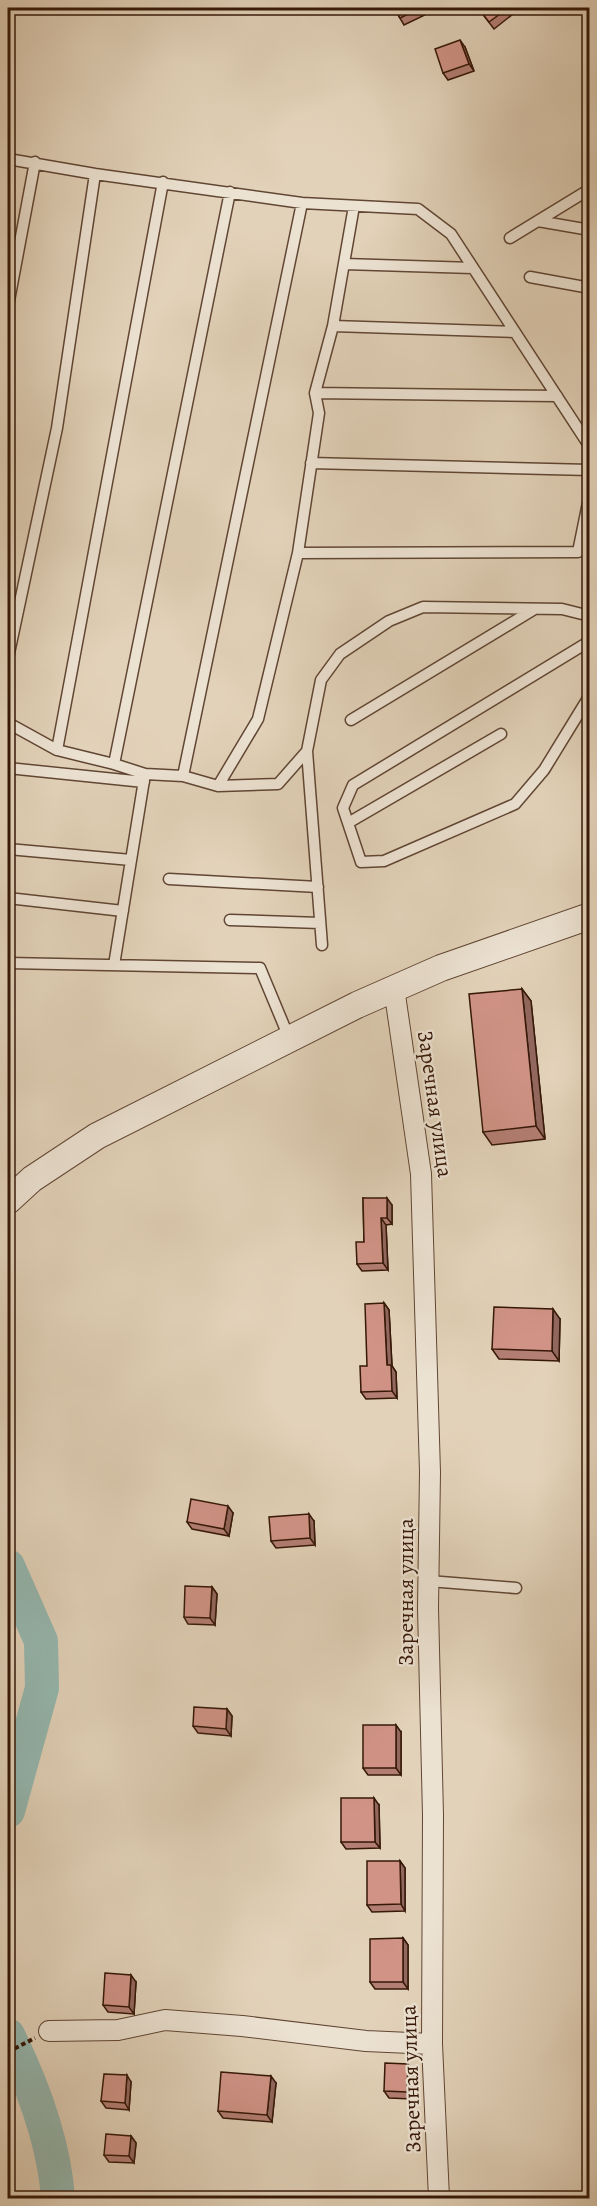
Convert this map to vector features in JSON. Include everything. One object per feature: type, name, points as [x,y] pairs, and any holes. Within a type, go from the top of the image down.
[{"type":"street","points":[[8,1201],[32,1179],[97,1136],[394,988],[441,968],[590,916]]},
{"type":"street","name":"Заречная улица","points":[[394,988],[422,1174],[430,1472],[429,1581],[433,1815],[432,2044],[439,2199]]},
{"type":"street","points":[[49,2031],[118,2030],[165,2020],[242,2026],[366,2041],[432,2044]]},
{"type":"lane","points":[[8,159],[95,174],[302,203],[418,209],[451,234],[590,447]]},
{"type":"lane","points":[[8,306],[34,162]]},
{"type":"lane","points":[[8,658],[57,428],[95,174]]},
{"type":"lane","points":[[57,750],[163,182]]},
{"type":"lane","points":[[510,238],[590,189]]},
{"type":"lane","points":[[114,764],[230,192]]},
{"type":"lane","points":[[183,776],[302,203]]},
{"type":"lane","points":[[218,786],[258,719],[298,553],[319,413],[315,393],[333,326],[354,206]]},
{"type":"lane","points":[[538,221],[590,230]]},
{"type":"lane","points":[[344,264],[473,268]]},
{"type":"lane","points":[[530,277],[590,288]]},
{"type":"lane","points":[[333,326],[515,332]]},
{"type":"lane","points":[[315,393],[556,396]]},
{"type":"lane","points":[[311,463],[590,470]]},
{"type":"lane","points":[[298,553],[578,552],[590,493]]},
{"type":"lane","points":[[322,945],[308,751],[321,680],[340,654],[389,621],[423,607],[562,609],[590,616]]},
{"type":"lane","points":[[351,720],[534,609]]},
{"type":"lane","points":[[590,641],[353,785],[343,808],[361,862],[384,861],[515,804],[544,770],[590,696]]},
{"type":"lane","points":[[8,723],[57,750],[114,764],[144,778]]},
{"type":"lane","points":[[348,823],[501,734]]},
{"type":"lane","points":[[8,768],[144,778],[183,776],[218,786],[278,784],[308,751]]},
{"type":"lane","points":[[114,965],[144,778]]},
{"type":"lane","points":[[8,849],[131,860]]},
{"type":"lane","points":[[169,879],[318,886]]},
{"type":"lane","points":[[8,898],[123,911]]},
{"type":"lane","points":[[230,920],[320,923]]},
{"type":"lane","points":[[8,963],[260,968],[290,1040]]},
{"type":"lane","points":[[429,1581],[516,1588]]},
{"type":"path","points":[[8,2052],[24,2044]]},
{"type":"building","points":[[394,8],[421,8],[400,18]]},
{"type":"building","points":[[478,8],[508,8],[489,22]]},
{"type":"building","points":[[460,40],[469,64],[443,73],[435,49]]},
{"type":"building","points":[[522,989],[536,1126],[483,1132],[469,994]]},
{"type":"building","points":[[363,1198],[387,1198],[387,1218],[381,1218],[383,1263],[357,1264],[356,1242],[364,1242]]},
{"type":"building","points":[[384,1303],[387,1365],[391,1365],[392,1391],[361,1392],[360,1366],[367,1366],[365,1304]]},
{"type":"building","points":[[494,1307],[553,1309],[552,1351],[492,1349]]},
{"type":"building","points":[[191,1499],[228,1506],[224,1529],[187,1522]]},
{"type":"building","points":[[309,1514],[310,1538],[271,1541],[269,1517]]},
{"type":"building","points":[[185,1586],[212,1587],[210,1618],[184,1617]]},
{"type":"building","points":[[194,1707],[227,1709],[226,1729],[193,1726]]},
{"type":"building","points":[[363,1725],[396,1725],[396,1768],[363,1768]]},
{"type":"building","points":[[341,1798],[374,1798],[375,1842],[341,1842]]},
{"type":"building","points":[[367,1861],[400,1861],[401,1904],[367,1905]]},
{"type":"building","points":[[403,1938],[403,1982],[370,1982],[370,1939]]},
{"type":"building","points":[[105,1973],[131,1975],[129,2007],[103,2005]]},
{"type":"building","points":[[385,2063],[408,2064],[407,2092],[384,2091]]},
{"type":"building","points":[[221,2072],[271,2076],[267,2115],[218,2111]]},
{"type":"building","points":[[104,2074],[127,2075],[125,2103],[101,2101]]},
{"type":"building","points":[[106,2134],[131,2136],[129,2156],[104,2155]]},
{"type":"waterway","points":[[8,1566],[41,1641],[42,1688],[8,1811]]},
{"type":"waterway","points":[[8,2035],[41,2114],[52,2156],[58,2198]]}]
